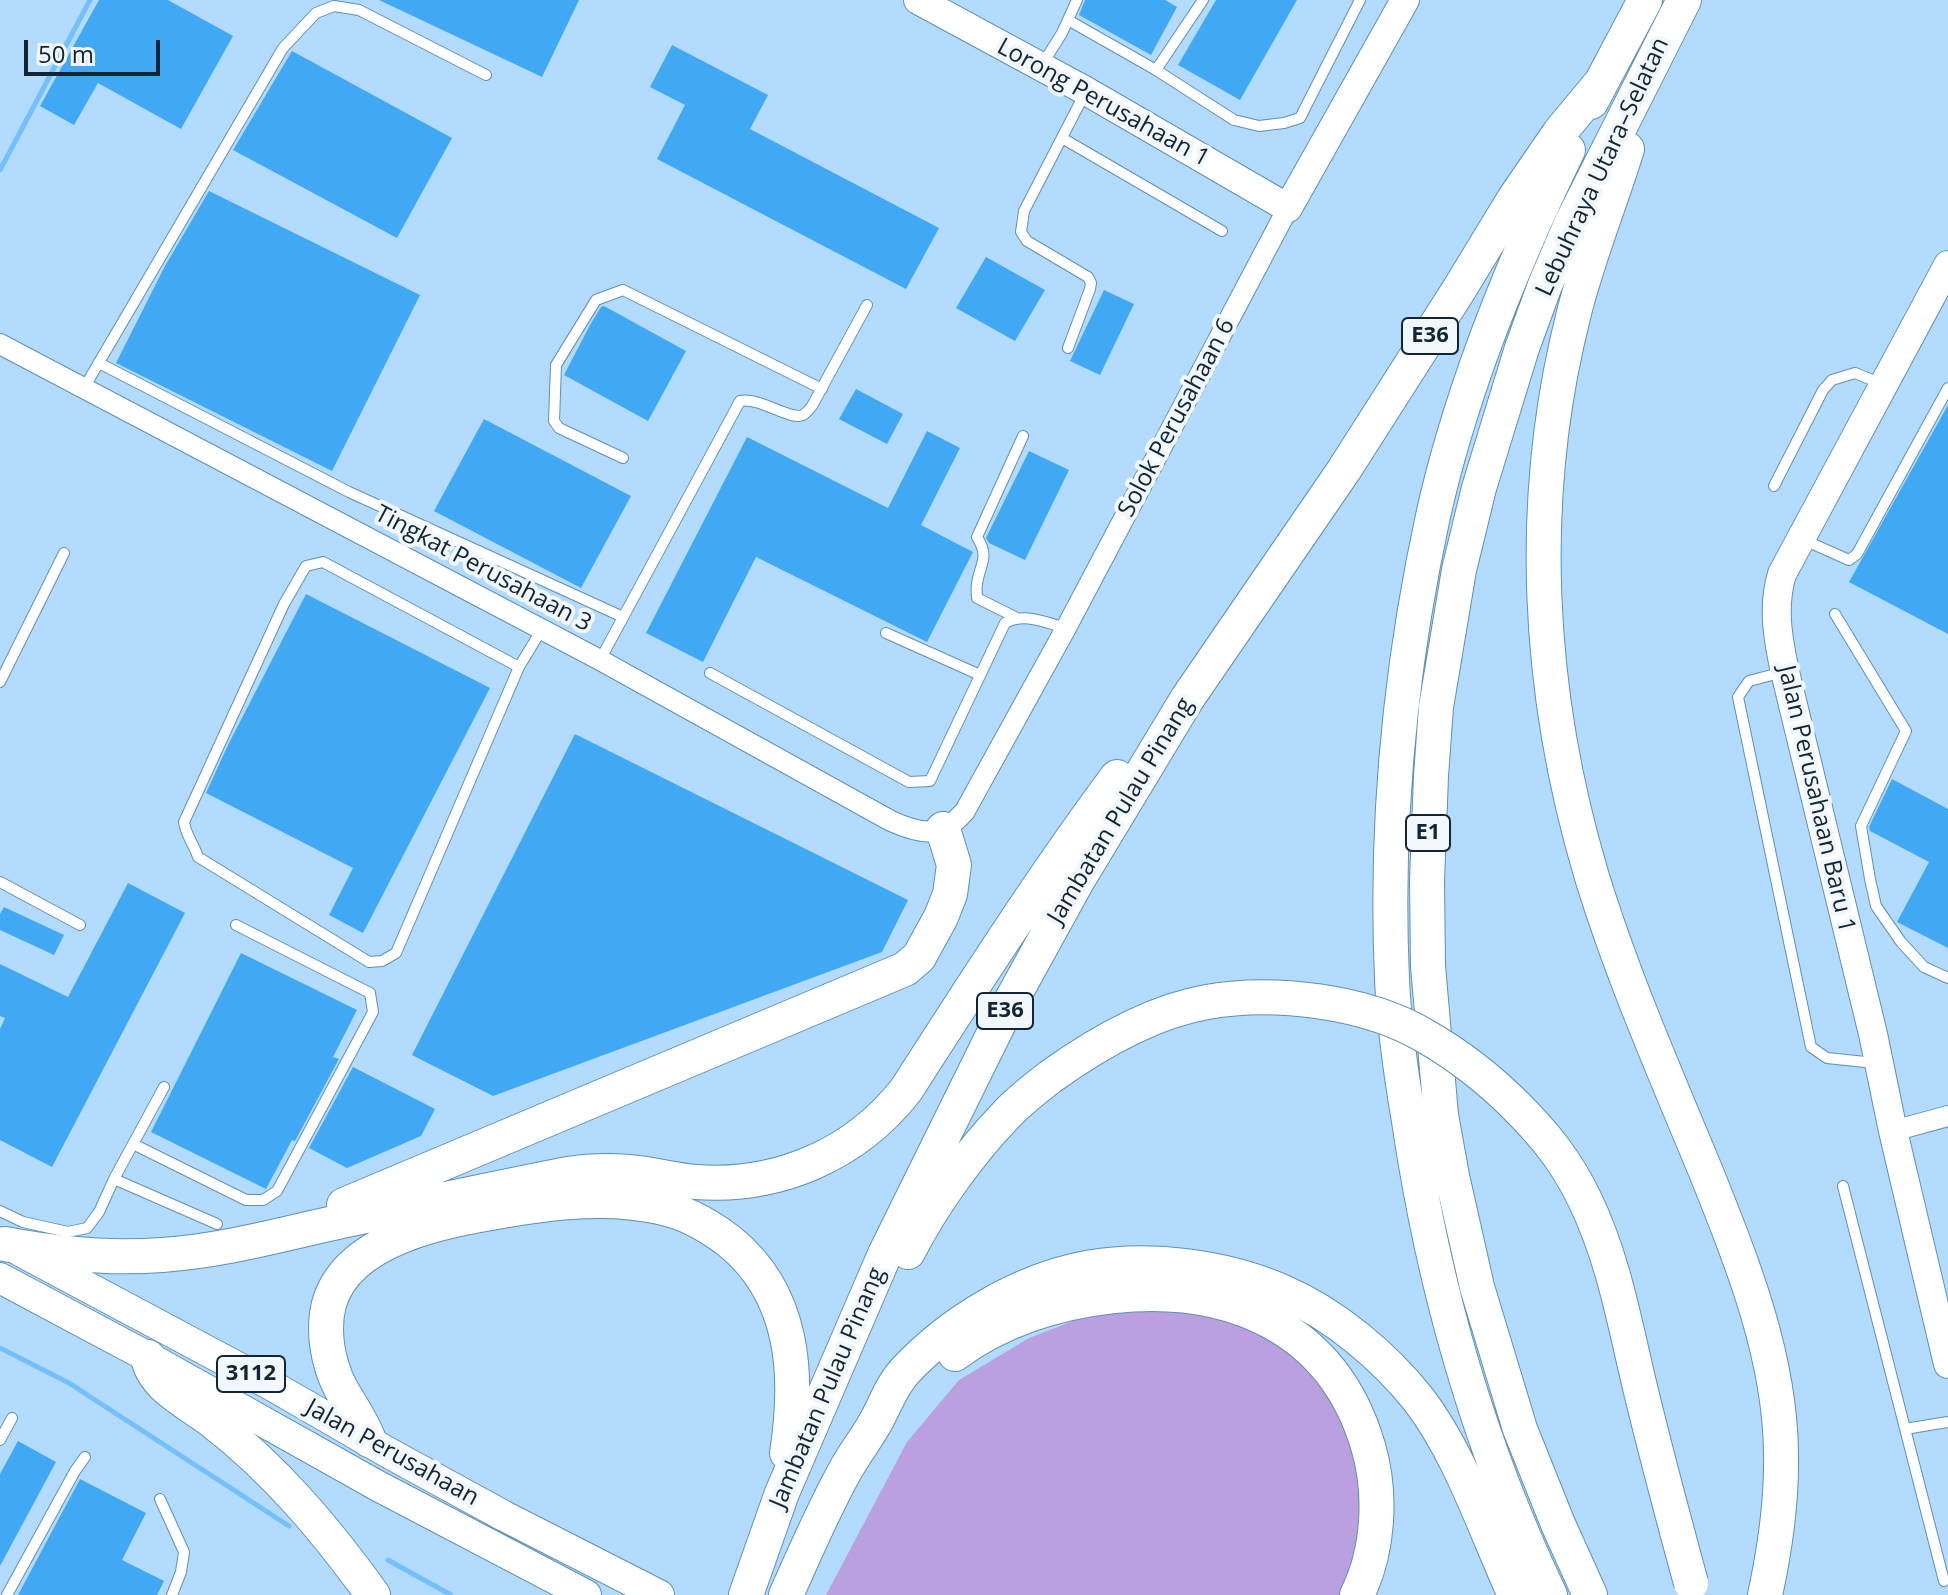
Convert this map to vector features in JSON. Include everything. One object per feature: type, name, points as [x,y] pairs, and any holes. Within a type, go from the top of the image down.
[{"type":"highway","name":"Lebuhraya Utara–Selatan","points":[[1550,1595],[1488,1445],[1473,1398],[1439,1283],[1416,1169],[1397,1038],[1392,977],[1390,879],[1396,751],[1413,624],[1434,513],[1473,378],[1507,285],[1548,191],[1645,0]]},
{"type":"highway","name":"Lebuhraya Utara–Selatan","points":[[1590,1595],[1520,1429],[1481,1301],[1461,1220],[1441,1115],[1435,1056],[1428,966],[1428,831],[1436,707],[1459,570],[1479,488],[1522,348],[1572,222],[1684,0]]},
{"type":"highway","points":[[1641,82],[1627,150],[1574,312],[1558,391],[1543,527],[1545,624],[1557,726],[1592,876],[1610,932],[1723,1215],[1762,1326],[1775,1387],[1782,1455],[1777,1532],[1765,1595]]},
{"type":"highway","name":"Jambatan Pulau Pinang","points":[[746,1595],[782,1493],[885,1254],[1000,1021],[1076,883],[1187,699],[1344,470],[1514,199],[1560,132],[1600,84]]},
{"type":"highway","points":[[2,1232],[43,1251],[136,1257],[194,1252],[589,1171],[631,1172],[720,1182],[765,1178],[806,1166],[859,1136],[877,1122],[906,1090],[1084,821],[1132,758],[1187,699]]},
{"type":"highway","points":[[290,1232],[317,1216],[905,969],[919,957],[950,894],[954,865],[943,829]]},
{"type":"highway","points":[[848,1337],[893,1277],[918,1233],[968,1160],[1007,1113],[1050,1077],[1102,1044],[1143,1023],[1204,1003],[1255,998],[1303,1000],[1334,1004],[1379,1016],[1424,1035],[1482,1075],[1553,1145],[1583,1194],[1609,1258],[1693,1589]]},
{"type":"highway","points":[[378,1446],[335,1375],[327,1345],[329,1305],[333,1293],[346,1273],[363,1256],[400,1237],[496,1212],[563,1203],[637,1203],[675,1211],[719,1233],[747,1257],[771,1291],[784,1326],[792,1380],[791,1424],[782,1493]]},
{"type":"highway","points":[[876,1422],[895,1384],[924,1352],[984,1308],[1033,1285],[1087,1268],[1152,1264],[1191,1267],[1254,1281],[1283,1292],[1328,1317],[1376,1355],[1418,1399],[1449,1449],[1515,1595]]},
{"type":"highway","points":[[876,1422],[912,1388],[969,1344],[1039,1312],[1073,1302],[1128,1295],[1180,1295],[1225,1302],[1271,1322],[1310,1350],[1346,1392],[1356,1413],[1372,1458],[1376,1502],[1374,1543],[1357,1595]]},
{"type":"highway","points":[[148,1357],[155,1378],[240,1443],[281,1482],[339,1548],[373,1595]]},
{"type":"highway","name":"Jambatan Pulau Pinang","points":[[786,1595],[834,1492],[876,1422]]},
{"type":"main road","name":"Jalan Perusahaan","points":[[2,1232],[504,1516],[659,1595]]},
{"type":"main road","name":"Jalan Perusahaan","points":[[0,1278],[378,1486],[586,1595]]},
{"type":"street","name":"Lorong Perusahaan 1","points":[[918,0],[1086,91],[1288,208]]},
{"type":"street","name":"Solok Perusahaan 6","points":[[943,829],[954,824],[965,811],[1066,628],[1288,208],[1405,0]]},
{"type":"street","name":"Jalan Perusahaan Baru 1","points":[[1948,265],[1782,574],[1777,590],[1776,616],[1785,672],[1948,1364]]},
{"type":"street","name":"Tingkat Perusahaan 3","points":[[0,344],[600,660],[891,821],[909,829],[943,829]]},
{"type":"street","points":[[1893,1131],[1948,1116]]},
{"type":"lane","points":[[1041,67],[1062,33],[1077,0]]},
{"type":"lane","points":[[1068,20],[1156,70],[1234,120],[1259,126],[1300,118],[1360,0]]},
{"type":"lane","points":[[1156,70],[1200,1]]},
{"type":"lane","points":[[84,388],[283,48],[316,13],[334,6],[359,10],[486,75]]},
{"type":"lane","points":[[1068,348],[1091,283],[1088,277],[1027,241],[1021,232],[1024,211],[1086,91]]},
{"type":"lane","points":[[1062,138],[1222,231]]},
{"type":"lane","points":[[623,458],[559,428],[554,421],[556,365],[596,300],[610,293],[623,290],[822,389]]},
{"type":"lane","points":[[600,660],[740,401],[751,399],[796,416],[804,415],[822,389],[867,305]]},
{"type":"lane","points":[[99,363],[349,492],[623,617]]},
{"type":"lane","points":[[1774,486],[1823,390],[1832,380],[1855,373],[1884,385]]},
{"type":"lane","points":[[1802,539],[1849,560],[1857,554],[1948,388]]},
{"type":"lane","points":[[1023,436],[977,537],[984,548],[977,598],[1015,617],[1066,628]]},
{"type":"lane","points":[[0,682],[64,553]]},
{"type":"lane","points":[[519,667],[323,562],[306,566],[284,604],[184,822],[186,836],[194,845],[198,857],[369,962],[382,961],[396,953],[519,667],[542,629]]},
{"type":"lane","points":[[1835,614],[1906,731],[1861,826],[1876,906],[1901,942],[1924,967],[1948,978]]},
{"type":"lane","points":[[710,673],[909,782],[930,781],[1005,623],[1015,617]]},
{"type":"lane","points":[[886,633],[980,675]]},
{"type":"lane","points":[[1785,672],[1749,681],[1738,697],[1811,1047],[1827,1058],[1879,1063]]},
{"type":"lane","points":[[0,882],[80,925]]},
{"type":"lane","points":[[133,1144],[246,1200],[263,1200],[277,1191],[373,1012],[370,993],[236,925]]},
{"type":"lane","points":[[2,1232],[23,1222],[68,1232],[87,1228],[99,1212],[164,1087]]},
{"type":"lane","points":[[114,1179],[217,1224]]},
{"type":"lane","points":[[1843,1186],[1944,1581]]},
{"type":"lane","points":[[0,1440],[12,1418]]},
{"type":"lane","points":[[1905,1429],[1948,1422]]},
{"type":"lane","points":[[7,1595],[85,1457]]},
{"type":"lane","points":[[160,1499],[184,1552],[181,1572],[172,1595]]},
{"type":"shaded area","points":[[1110,1307],[1248,1316],[1322,1373],[1363,1457],[1361,1549],[1343,1595],[826,1595],[907,1442],[959,1380],[1029,1338]]},
{"type":"building","points":[[99,0],[168,0],[233,36],[181,129],[98,83],[74,125],[40,106]]},
{"type":"building","points":[[379,0],[579,0],[542,77]]},
{"type":"building","points":[[1085,0],[1165,0],[1177,7],[1151,55],[1079,15]]},
{"type":"building","points":[[1216,0],[1297,0],[1240,100],[1178,65]]},
{"type":"building","points":[[672,45],[768,95],[750,129],[939,228],[906,289],[657,159],[685,105],[650,87]]},
{"type":"building","points":[[292,51],[452,138],[397,238],[233,150]]},
{"type":"building","points":[[209,191],[420,295],[332,471],[116,363],[165,266]]},
{"type":"building","points":[[986,257],[1045,290],[1015,341],[956,308]]},
{"type":"building","points":[[1104,290],[1134,304],[1100,375],[1070,361]]},
{"type":"building","points":[[604,306],[686,351],[648,421],[564,375],[590,325]]},
{"type":"building","points":[[856,389],[903,414],[887,444],[839,419]]},
{"type":"building","points":[[1948,405],[1948,634],[1849,582]]},
{"type":"building","points":[[484,419],[631,496],[581,588],[434,511]]},
{"type":"building","points":[[927,431],[960,448],[921,525],[973,552],[927,642],[756,557],[703,662],[646,633],[747,437],[888,508]]},
{"type":"building","points":[[1029,451],[1069,470],[1025,560],[989,543],[986,538]]},
{"type":"building","points":[[306,594],[490,688],[363,933],[329,915],[353,868],[206,793]]},
{"type":"building","points":[[575,734],[908,900],[882,952],[493,1096],[412,1055]]},
{"type":"building","points":[[1892,779],[1948,809],[1948,948],[1897,922],[1929,862],[1870,831],[1869,827]]},
{"type":"building","points":[[128,883],[185,913],[52,1167],[0,1140],[0,1029],[5,1018],[0,1016],[0,964],[68,997]]},
{"type":"building","points":[[4,907],[64,935],[54,955],[0,930],[0,914]]},
{"type":"building","points":[[241,953],[357,1010],[333,1057],[339,1059],[266,1189],[151,1132]]},
{"type":"building","points":[[353,1067],[435,1109],[421,1136],[347,1168],[309,1148]]},
{"type":"building","points":[[18,1441],[56,1462],[0,1566],[0,1474]]},
{"type":"building","points":[[80,1479],[146,1513],[122,1560],[164,1581],[157,1595],[18,1595]]},
{"type":"waterway","points":[[0,170],[90,0]]},
{"type":"waterway","points":[[0,1348],[69,1383],[289,1526]]},
{"type":"waterway","points":[[388,1560],[451,1595]]}]
